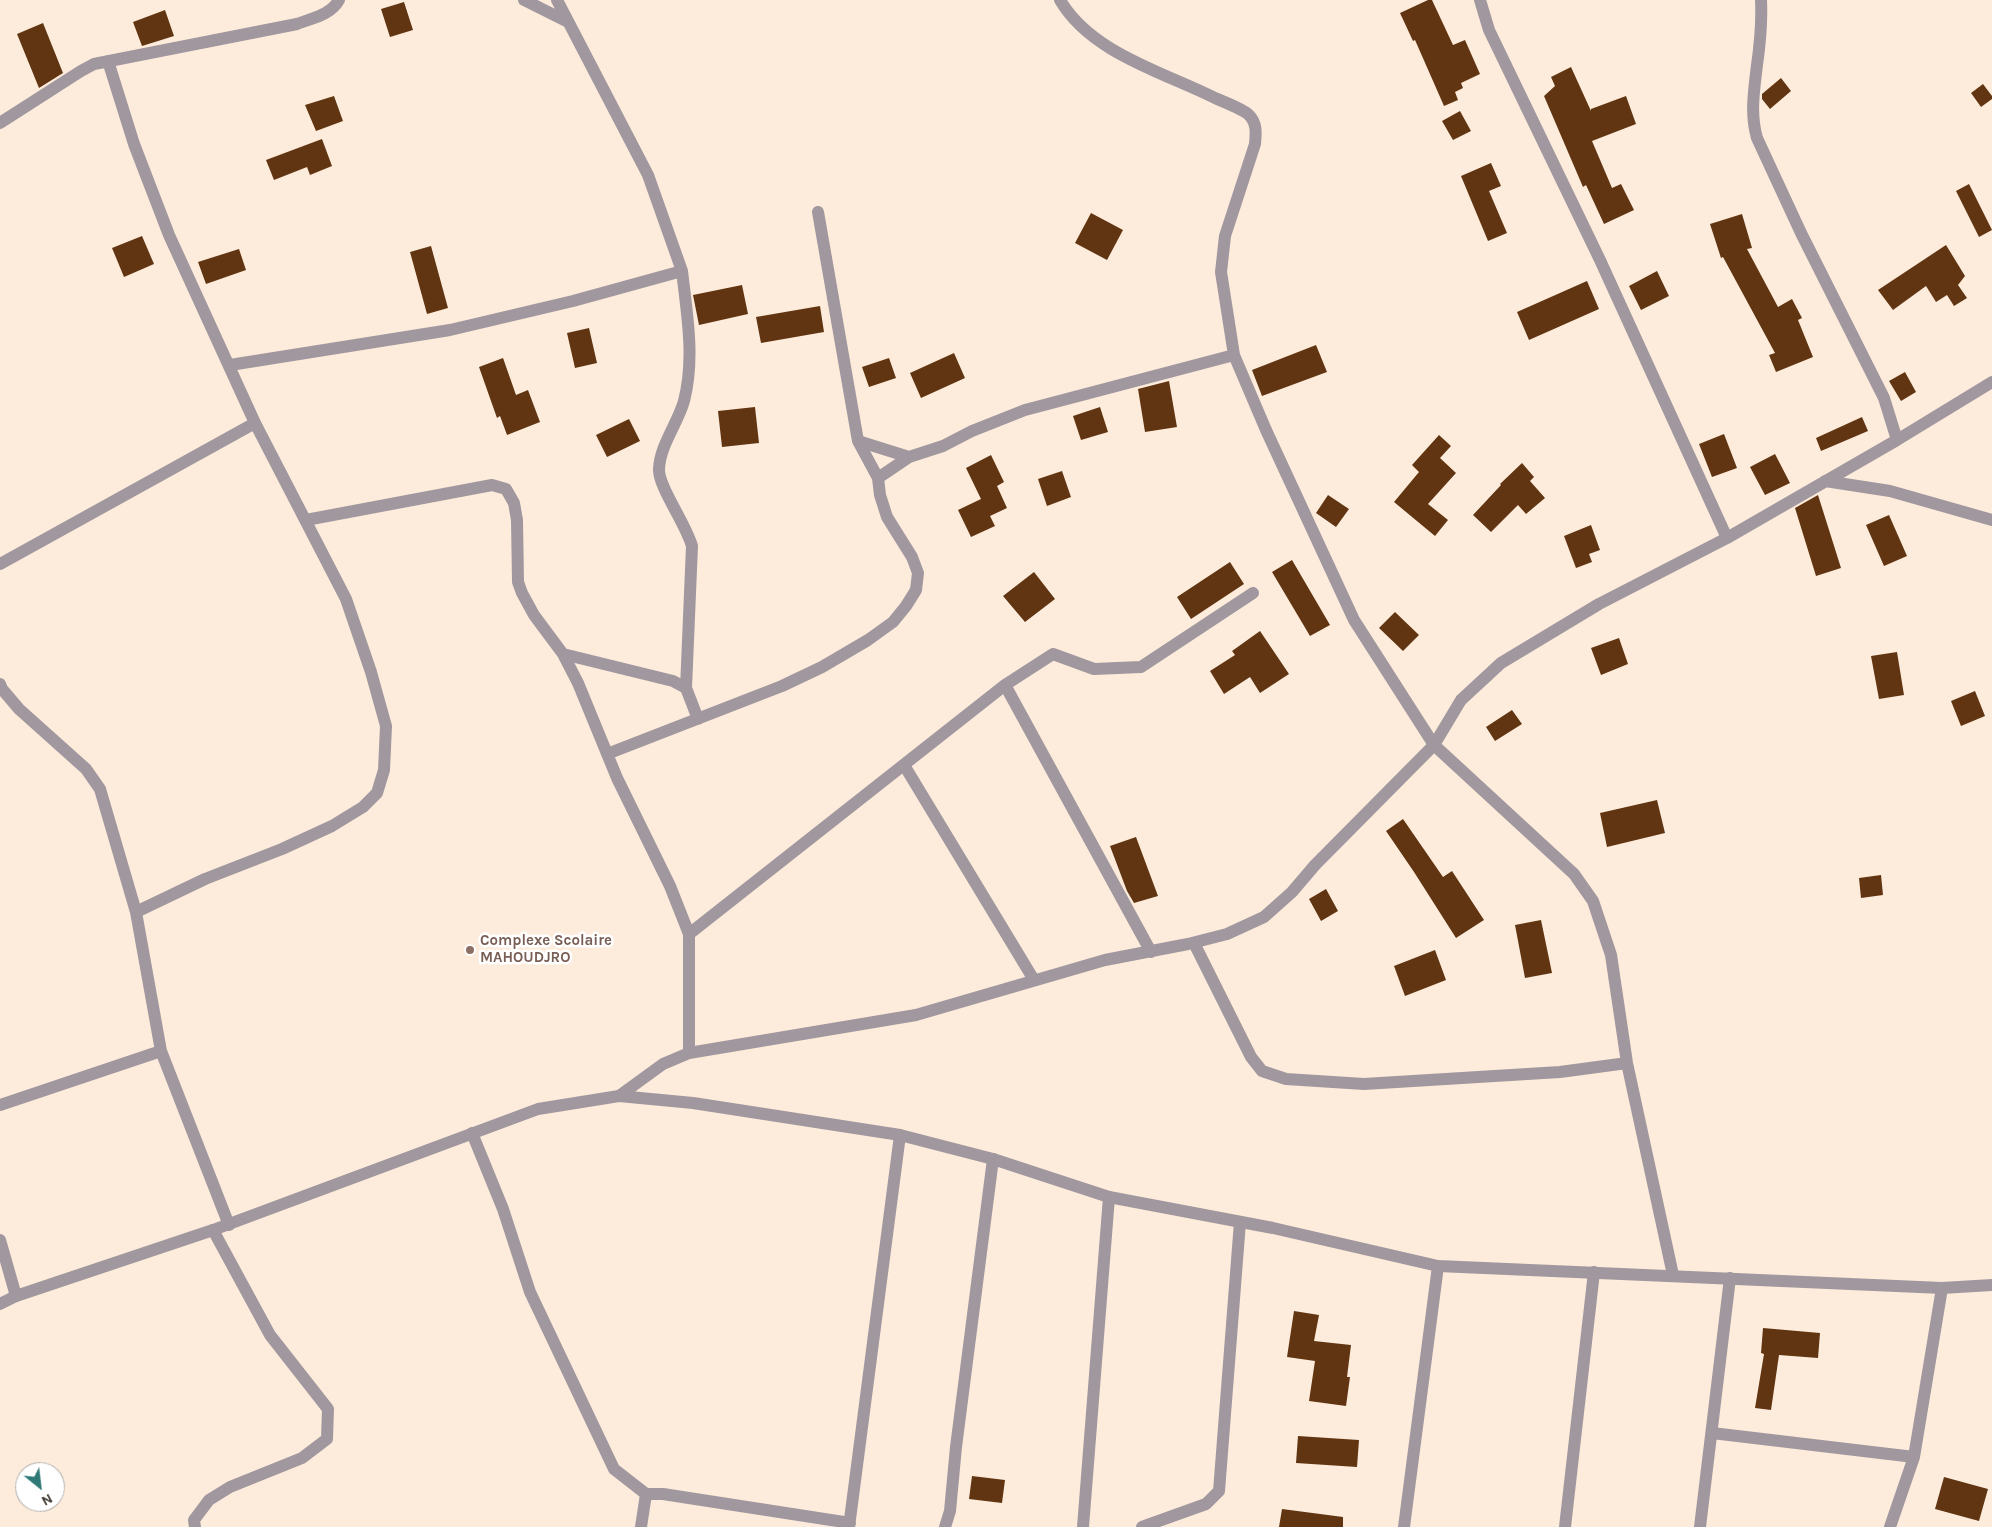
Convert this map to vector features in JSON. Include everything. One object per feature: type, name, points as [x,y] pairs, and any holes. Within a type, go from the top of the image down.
[{"type":"street","points":[[0,123],[94,64],[297,24],[323,15],[335,6],[339,0]]},
{"type":"street","points":[[524,0],[568,22]]},
{"type":"street","points":[[557,0],[648,175],[682,272],[687,313],[688,382],[683,403],[663,452],[659,470],[662,483],[688,533],[692,546],[686,688],[698,719]]},
{"type":"street","points":[[1060,0],[1090,36],[1115,52],[1188,84],[1249,114],[1256,128],[1255,144],[1225,236],[1221,272],[1234,355],[1266,430],[1354,620],[1434,745],[1574,874],[1594,900],[1611,955],[1627,1063],[1673,1276]]},
{"type":"street","points":[[1480,0],[1489,30],[1600,260],[1727,538]]},
{"type":"street","points":[[1761,0],[1758,64],[1752,100],[1753,123],[1757,138],[1801,233],[1884,398],[1898,440]]},
{"type":"street","points":[[108,61],[134,144],[168,235],[255,423],[346,599],[371,672],[386,726],[384,770],[377,793],[363,807],[332,826],[282,849],[205,879],[136,912]]},
{"type":"street","points":[[607,754],[782,686],[822,667],[868,640],[893,622],[916,590],[918,574],[912,557],[887,516],[880,494],[878,478],[858,441],[818,212]]},
{"type":"street","points":[[230,366],[450,330],[573,301],[682,272]]},
{"type":"street","points":[[878,478],[909,457],[943,446],[972,431],[1025,410],[1234,355]]},
{"type":"street","points":[[619,1096],[663,1064],[689,1053],[916,1014],[1106,960],[1151,952],[1227,934],[1264,917],[1292,892],[1316,864],[1434,745],[1462,700],[1501,663],[1599,604],[1727,538],[1898,440],[1992,382]]},
{"type":"street","points":[[0,564],[255,423]]},
{"type":"street","points":[[858,441],[909,457]]},
{"type":"street","points":[[1825,481],[1890,491],[1992,520]]},
{"type":"street","points":[[306,520],[492,484],[506,489],[514,503],[517,520],[518,582],[534,615],[563,654],[590,709],[617,778],[670,886],[689,934],[689,1053]]},
{"type":"street","points":[[689,934],[1006,686],[1053,654],[1094,670],[1141,667],[1253,593]]},
{"type":"street","points":[[563,654],[655,676],[673,681],[686,688]]},
{"type":"street","points":[[0,684],[2,690],[19,709],[86,769],[100,789],[136,912],[161,1051],[229,1225]]},
{"type":"street","points":[[1006,686],[1151,952]]},
{"type":"street","points":[[904,765],[1034,980]]},
{"type":"street","points":[[1194,942],[1251,1058],[1262,1071],[1286,1079],[1364,1084],[1560,1072],[1627,1063]]},
{"type":"street","points":[[0,1105],[161,1051]]},
{"type":"street","points":[[0,1304],[16,1296],[229,1225],[538,1109],[619,1096],[693,1104],[900,1135],[993,1159],[1109,1197],[1240,1222],[1438,1266],[1942,1288],[1992,1285]]},
{"type":"street","points":[[472,1133],[503,1209],[530,1292],[614,1469],[646,1494],[663,1494],[849,1525],[900,1135]]},
{"type":"street","points":[[945,1527],[950,1510],[956,1447],[993,1159]]},
{"type":"street","points":[[1083,1527],[1109,1197]]},
{"type":"street","points":[[1144,1527],[1206,1504],[1219,1491],[1240,1222]]},
{"type":"street","points":[[195,1527],[194,1520],[209,1500],[230,1487],[302,1458],[327,1439],[328,1409],[270,1335],[213,1230]]},
{"type":"street","points":[[0,1240],[16,1296]]},
{"type":"street","points":[[1404,1527],[1438,1266]]},
{"type":"street","points":[[1564,1527],[1594,1272]]},
{"type":"street","points":[[1700,1527],[1730,1278]]},
{"type":"street","points":[[1890,1527],[1914,1457],[1942,1288]]},
{"type":"street","points":[[1712,1433],[1914,1457]]},
{"type":"street","points":[[641,1527],[646,1494]]},
{"type":"building","points":[[1428,0],[1432,0],[1453,45],[1465,40],[1480,74],[1461,83],[1463,88],[1455,92],[1458,100],[1444,106],[1415,40],[1413,41],[1400,13]]},
{"type":"building","points":[[404,2],[413,30],[390,37],[381,9]]},
{"type":"building","points":[[165,10],[174,36],[142,46],[133,22]]},
{"type":"building","points":[[43,23],[63,73],[39,88],[17,34]]},
{"type":"building","points":[[1571,67],[1591,111],[1591,109],[1626,96],[1636,124],[1592,141],[1612,188],[1621,184],[1634,210],[1604,224],[1586,185],[1583,187],[1544,96],[1555,86],[1551,77]]},
{"type":"building","points":[[1781,78],[1791,91],[1770,109],[1762,99],[1762,94]]},
{"type":"building","points":[[1983,84],[1992,96],[1992,99],[1981,107],[1971,93]]},
{"type":"building","points":[[334,96],[343,121],[316,131],[305,105]]},
{"type":"building","points":[[1460,111],[1471,131],[1453,140],[1442,121]]},
{"type":"building","points":[[322,139],[332,166],[310,175],[307,167],[274,180],[266,160]]},
{"type":"building","points":[[1491,163],[1501,186],[1489,191],[1507,233],[1488,241],[1461,176]]},
{"type":"building","points":[[1969,184],[1992,230],[1979,237],[1956,191]]},
{"type":"building","points":[[1091,213],[1123,230],[1107,260],[1075,243]]},
{"type":"building","points":[[1742,214],[1752,248],[1747,249],[1778,307],[1792,299],[1802,318],[1798,320],[1813,357],[1776,372],[1769,355],[1775,353],[1723,257],[1721,258],[1710,224]]},
{"type":"building","points":[[142,236],[154,264],[124,277],[112,248]]},
{"type":"building","points":[[1946,245],[1965,276],[1958,285],[1967,298],[1954,306],[1947,295],[1936,302],[1926,286],[1893,310],[1878,290]]},
{"type":"building","points":[[431,246],[448,308],[427,314],[410,252]]},
{"type":"building","points":[[239,249],[246,270],[206,284],[198,262]]},
{"type":"building","points":[[1657,271],[1669,296],[1641,310],[1629,286]]},
{"type":"building","points":[[1587,281],[1599,309],[1529,340],[1517,312]]},
{"type":"building","points":[[742,285],[748,314],[699,325],[693,295]]},
{"type":"building","points":[[820,306],[824,332],[761,343],[756,317]]},
{"type":"building","points":[[589,328],[597,363],[575,368],[567,333]]},
{"type":"building","points":[[1316,345],[1327,372],[1262,396],[1252,370]]},
{"type":"building","points":[[954,353],[965,378],[921,398],[910,373]]},
{"type":"building","points":[[503,358],[516,395],[528,390],[540,422],[507,435],[500,416],[497,418],[479,367]]},
{"type":"building","points":[[889,358],[896,378],[869,387],[862,367]]},
{"type":"building","points":[[1905,372],[1916,392],[1901,401],[1889,381]]},
{"type":"building","points":[[1169,381],[1177,427],[1145,432],[1138,389]]},
{"type":"building","points":[[755,407],[759,443],[722,447],[718,411]]},
{"type":"building","points":[[1100,407],[1108,432],[1081,440],[1073,416]]},
{"type":"building","points":[[1862,417],[1868,431],[1821,451],[1816,438]]},
{"type":"building","points":[[629,419],[640,441],[607,457],[596,435]]},
{"type":"building","points":[[1724,434],[1737,468],[1712,477],[1699,444]]},
{"type":"building","points":[[1439,435],[1451,446],[1440,458],[1456,473],[1428,504],[1448,520],[1435,536],[1394,502],[1419,472],[1412,465]]},
{"type":"building","points":[[1775,454],[1790,483],[1765,495],[1750,467]]},
{"type":"building","points":[[991,455],[1004,482],[997,486],[1007,508],[990,516],[995,526],[971,537],[958,510],[981,499],[966,468]]},
{"type":"building","points":[[1522,463],[1534,477],[1530,481],[1545,498],[1526,514],[1518,505],[1491,532],[1473,515],[1500,484]]},
{"type":"building","points":[[1062,471],[1071,497],[1047,506],[1038,479]]},
{"type":"building","points":[[1328,495],[1349,509],[1336,527],[1316,513]]},
{"type":"building","points":[[1818,495],[1841,568],[1816,576],[1795,508]]},
{"type":"building","points":[[1889,515],[1907,556],[1884,566],[1866,525]]},
{"type":"building","points":[[1591,525],[1600,550],[1589,554],[1592,562],[1576,568],[1564,536]]},
{"type":"building","points":[[1292,560],[1330,625],[1310,636],[1272,572]]},
{"type":"building","points":[[1230,562],[1244,584],[1191,619],[1177,597]]},
{"type":"building","points":[[1034,572],[1055,599],[1025,622],[1003,596]]},
{"type":"building","points":[[1395,612],[1419,635],[1403,651],[1379,628]]},
{"type":"building","points":[[1260,631],[1289,674],[1260,693],[1250,677],[1224,694],[1210,671],[1235,655],[1232,651]]},
{"type":"building","points":[[1619,638],[1628,664],[1601,675],[1591,648]]},
{"type":"building","points":[[1897,652],[1904,695],[1879,699],[1871,656]]},
{"type":"building","points":[[1975,691],[1985,716],[1961,726],[1951,701]]},
{"type":"building","points":[[1512,710],[1522,724],[1495,741],[1486,727]]},
{"type":"building","points":[[1657,800],[1665,833],[1607,847],[1600,813]]},
{"type":"building","points":[[1403,819],[1443,877],[1452,871],[1484,920],[1456,938],[1386,831]]},
{"type":"building","points":[[1136,837],[1158,896],[1134,903],[1127,891],[1110,846]]},
{"type":"building","points":[[1881,875],[1883,895],[1861,898],[1859,878]]},
{"type":"building","points":[[1326,889],[1338,911],[1321,921],[1309,899]]},
{"type":"building","points":[[1541,920],[1552,973],[1525,978],[1515,925]]},
{"type":"building","points":[[1435,950],[1446,980],[1405,996],[1394,966]]},
{"type":"building","points":[[1294,1311],[1319,1315],[1314,1341],[1351,1345],[1347,1377],[1350,1377],[1346,1406],[1309,1401],[1315,1361],[1287,1357]]},
{"type":"building","points":[[1763,1328],[1820,1333],[1818,1358],[1779,1355],[1771,1410],[1755,1408],[1764,1354],[1761,1353]]},
{"type":"building","points":[[1298,1436],[1359,1440],[1357,1467],[1296,1463]]},
{"type":"building","points":[[972,1476],[1005,1480],[1002,1503],[969,1499]]},
{"type":"building","points":[[1944,1477],[1988,1489],[1979,1521],[1935,1509]]},
{"type":"building","points":[[1282,1509],[1343,1517],[1343,1527],[1279,1527]]},
{"type":"place","name":"Complexe Scolaire MAHOUDJRO","points":[[470,950]]}]
